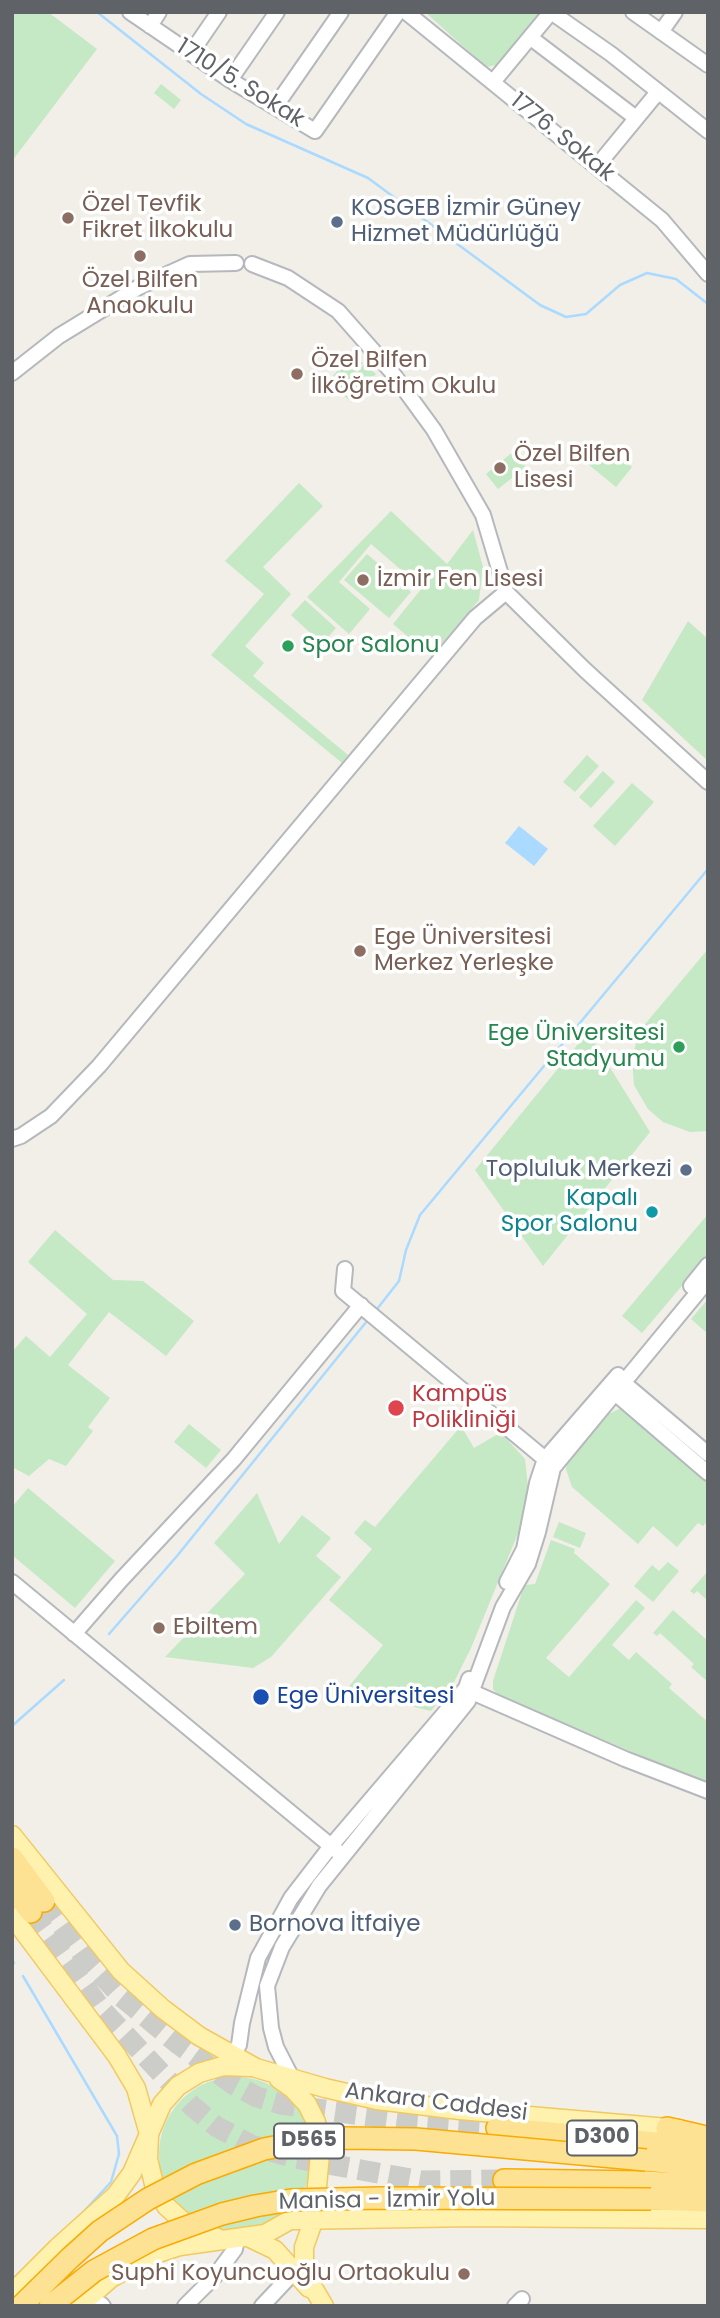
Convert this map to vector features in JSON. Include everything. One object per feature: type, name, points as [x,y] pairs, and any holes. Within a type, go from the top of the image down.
[{"type":"highway","points":[[12,1858],[29,1910]]},
{"type":"highway","points":[[12,1887],[29,1910]]},
{"type":"highway","name":"Ankara Caddesi","points":[[497,2128],[708,2148]]},
{"type":"highway","points":[[667,2128],[708,2135]]},
{"type":"highway","name":"D565","points":[[21,2306],[100,2231],[140,2204],[196,2174],[264,2148],[304,2141],[346,2138],[416,2140],[708,2166]]},
{"type":"highway","name":"D300","points":[[504,2180],[646,2182],[708,2186]]},
{"type":"highway","name":"Manisa - İzmir Yolu","points":[[50,2306],[94,2271],[153,2239],[222,2214],[292,2200],[379,2197],[708,2201]]},
{"type":"main road","name":"Ankara Caddesi","points":[[12,1835],[121,1971],[163,2009],[228,2060],[377,2100],[667,2128]]},
{"type":"main road","points":[[29,1910],[136,2088],[149,2134],[148,2159],[153,2184],[166,2206],[187,2225],[275,2250],[321,2301]]},
{"type":"main road","points":[[12,2293],[116,2195],[132,2173],[162,2104],[178,2086],[228,2060]]},
{"type":"main road","points":[[257,2067],[285,2082],[307,2104],[316,2122],[321,2143],[321,2164],[316,2185],[314,2219],[304,2247],[304,2260],[309,2279],[321,2301]]},
{"type":"main road","points":[[79,2306],[111,2278],[152,2255],[180,2246],[265,2234],[290,2220],[305,2204],[316,2185]]},
{"type":"main road","points":[[290,2220],[474,2217],[708,2219]]},
{"type":"street","name":"1710/5. Sokak","points":[[130,12],[230,80],[315,131],[406,13]]},
{"type":"street","points":[[150,26],[159,12]]},
{"type":"street","points":[[191,53],[219,12]]},
{"type":"street","points":[[230,80],[277,12]]},
{"type":"street","points":[[275,107],[341,12]]},
{"type":"street","points":[[493,82],[551,12],[611,54],[708,131]]},
{"type":"street","points":[[634,12],[708,65]]},
{"type":"street","points":[[661,32],[674,12]]},
{"type":"street","name":"1776. Sokak","points":[[406,13],[662,220],[708,274]]},
{"type":"street","points":[[531,38],[636,118]]},
{"type":"street","points":[[597,166],[658,92]]},
{"type":"street","points":[[12,373],[59,336],[139,288],[190,264],[236,263]]},
{"type":"street","points":[[252,264],[288,278],[338,310],[391,371],[434,430],[482,515],[506,592],[585,670],[708,782]]},
{"type":"street","points":[[12,1139],[51,1116],[99,1066],[475,618],[506,592]]},
{"type":"street","points":[[616,1385],[708,1265]]},
{"type":"street","points":[[345,1269],[343,1291],[549,1462]]},
{"type":"street","points":[[307,2104],[276,2047],[271,2028],[267,1986],[282,1947],[319,1886],[468,1701],[493,1610],[524,1549],[549,1462],[708,1280]]},
{"type":"street","points":[[74,1634],[234,1459],[361,1305]]},
{"type":"street","points":[[616,1385],[708,1454]]},
{"type":"street","points":[[616,1385],[708,1473]]},
{"type":"street","points":[[12,1582],[343,1857]]},
{"type":"street","points":[[469,1690],[625,1759],[708,1791]]},
{"type":"street","points":[[228,2060],[239,2045],[258,1958],[291,1898],[331,1846],[469,1690]]},
{"type":"street","points":[[185,2306],[215,2276],[235,2249],[235,2239]]},
{"type":"street","points":[[262,2306],[294,2272]]},
{"type":"green space","points":[[12,12],[48,12],[97,49],[12,161]]},
{"type":"green space","points":[[425,12],[544,12],[502,64],[486,67]]},
{"type":"green space","points":[[161,84],[181,100],[174,109],[154,93]]},
{"type":"green space","points":[[351,354],[363,363],[339,392],[328,382]]},
{"type":"green space","points":[[364,364],[376,374],[352,402],[340,393]]},
{"type":"green space","points":[[599,440],[632,467],[616,487],[583,460]]},
{"type":"green space","points":[[514,451],[526,467],[498,489],[486,474]]},
{"type":"green space","points":[[299,483],[323,506],[263,567],[291,594],[245,646],[264,663],[253,676],[348,755],[342,763],[211,655],[264,594],[225,561]]},
{"type":"green space","points":[[391,511],[447,564],[473,530],[483,567],[479,600],[431,656],[393,624],[422,588],[371,544],[339,582],[370,609],[349,634],[307,597]]},
{"type":"green space","points":[[367,554],[411,592],[389,618],[344,580]]},
{"type":"green space","points":[[305,600],[336,628],[322,644],[291,615]]},
{"type":"green space","points":[[688,621],[708,639],[708,761],[642,700]]},
{"type":"green space","points":[[587,755],[599,766],[575,792],[563,782]]},
{"type":"green space","points":[[603,771],[615,782],[591,808],[579,797]]},
{"type":"green space","points":[[632,783],[654,802],[615,846],[593,826]]},
{"type":"green space","name":"Ege Üniversitesi Stadyumu","points":[[708,949],[708,1131],[690,1132],[663,1122],[648,1109],[634,1085],[632,1056],[641,1029]]},
{"type":"green space","points":[[588,1032],[650,1132],[543,1266],[475,1170]]},
{"type":"green space","points":[[708,1214],[708,1255],[642,1333],[622,1316]]},
{"type":"green space","points":[[55,1230],[113,1280],[143,1281],[194,1321],[166,1356],[109,1312],[68,1365],[110,1398],[88,1427],[93,1431],[66,1466],[49,1459],[29,1476],[12,1467],[12,1352],[26,1336],[50,1357],[87,1314],[28,1262]]},
{"type":"green space","points":[[708,1299],[708,1334],[691,1319]]},
{"type":"green space","points":[[623,1407],[708,1480],[708,1521],[703,1526],[698,1523],[677,1547],[653,1526],[638,1544],[572,1487],[566,1469],[567,1463],[609,1414]]},
{"type":"green space","points":[[189,1424],[221,1450],[206,1468],[174,1442]]},
{"type":"green space","points":[[461,1426],[474,1448],[498,1434],[504,1436],[525,1459],[528,1487],[521,1526],[471,1648],[453,1684],[431,1711],[346,1690],[383,1645],[329,1600],[372,1549],[354,1533],[365,1520],[375,1527]]},
{"type":"green space","points":[[28,1488],[115,1561],[75,1608],[12,1555],[12,1507]]},
{"type":"green space","points":[[257,1493],[279,1544],[302,1515],[331,1538],[316,1556],[341,1577],[271,1657],[253,1668],[165,1657],[245,1574],[214,1543]]},
{"type":"green space","points":[[559,1522],[586,1533],[580,1548],[553,1537]]},
{"type":"green space","points":[[551,1540],[575,1549],[574,1553],[610,1584],[546,1658],[569,1677],[636,1600],[645,1608],[612,1645],[629,1660],[636,1652],[672,1684],[669,1688],[708,1722],[708,1784],[498,1695],[493,1689],[493,1681],[523,1589],[526,1585],[535,1584]]},
{"type":"green space","points":[[668,1562],[679,1571],[653,1602],[634,1586],[652,1565],[659,1571]]},
{"type":"green space","points":[[708,1571],[708,1601],[697,1591],[694,1594],[690,1591]]},
{"type":"green space","points":[[673,1610],[708,1641],[708,1682],[691,1667],[694,1664],[660,1633],[657,1636],[653,1633]]},
{"type":"green space","points":[[236,2077],[266,2083],[291,2099],[307,2124],[313,2154],[307,2184],[291,2209],[266,2225],[236,2231],[206,2225],[181,2209],[165,2184],[159,2154],[165,2124],[181,2099],[206,2083]]},
{"type":"water","points":[[519,826],[548,849],[534,866],[505,843]]},
{"type":"waterway","points":[[97,12],[201,94],[246,124],[368,178],[540,305],[566,317],[586,314],[620,285],[647,273],[676,279],[708,304]]},
{"type":"waterway","points":[[377,1309],[399,1281],[406,1250],[420,1215],[708,869]]},
{"type":"waterway","points":[[109,1634],[177,1556],[367,1321]]},
{"type":"waterway","points":[[12,1726],[64,1680]]},
{"type":"waterway","points":[[23,1976],[117,2136],[119,2154],[111,2182],[75,2221]]},
{"type":"tunnel","points":[[44,1901],[81,1952],[122,1997],[177,2043],[233,2084],[257,2097],[281,2104],[413,2122],[497,2128]]},
{"type":"tunnel","points":[[31,1912],[101,2009],[192,2106],[217,2127],[251,2145],[295,2158],[422,2181],[504,2180]]},
{"type":"place","name":"Özel Tevfik Fikret İlkokulu","points":[[68,218]]},
{"type":"place","name":"KOSGEB İzmir Güney Hizmet Müdürlüğü","points":[[337,222]]},
{"type":"place","name":"Özel Bilfen Anaokulu","points":[[140,256]]},
{"type":"place","name":"Özel Bilfen İlköğretim Okulu","points":[[297,374]]},
{"type":"place","name":"Özel Bilfen Lisesi","points":[[500,468]]},
{"type":"place","name":"İzmir Fen Lisesi","points":[[363,580]]},
{"type":"place","name":"Spor Salonu","points":[[288,646]]},
{"type":"place","name":"Ege Üniversitesi Merkez Yerleşke","points":[[360,951]]},
{"type":"place","name":"Ege Üniversitesi Stadyumu","points":[[679,1047]]},
{"type":"place","name":"Topluluk Merkezi","points":[[686,1170]]},
{"type":"place","name":"Kapalı Spor Salonu","points":[[652,1212]]},
{"type":"place","name":"Kampüs Polikliniği","points":[[396,1408]]},
{"type":"place","name":"Ebiltem","points":[[159,1628]]},
{"type":"place","name":"Ege Üniversitesi","points":[[261,1697]]},
{"type":"place","name":"Bornova İtfaiye","points":[[235,1925]]},
{"type":"place","name":"Suphi Koyuncuoğlu Ortaokulu","points":[[464,2274]]}]
